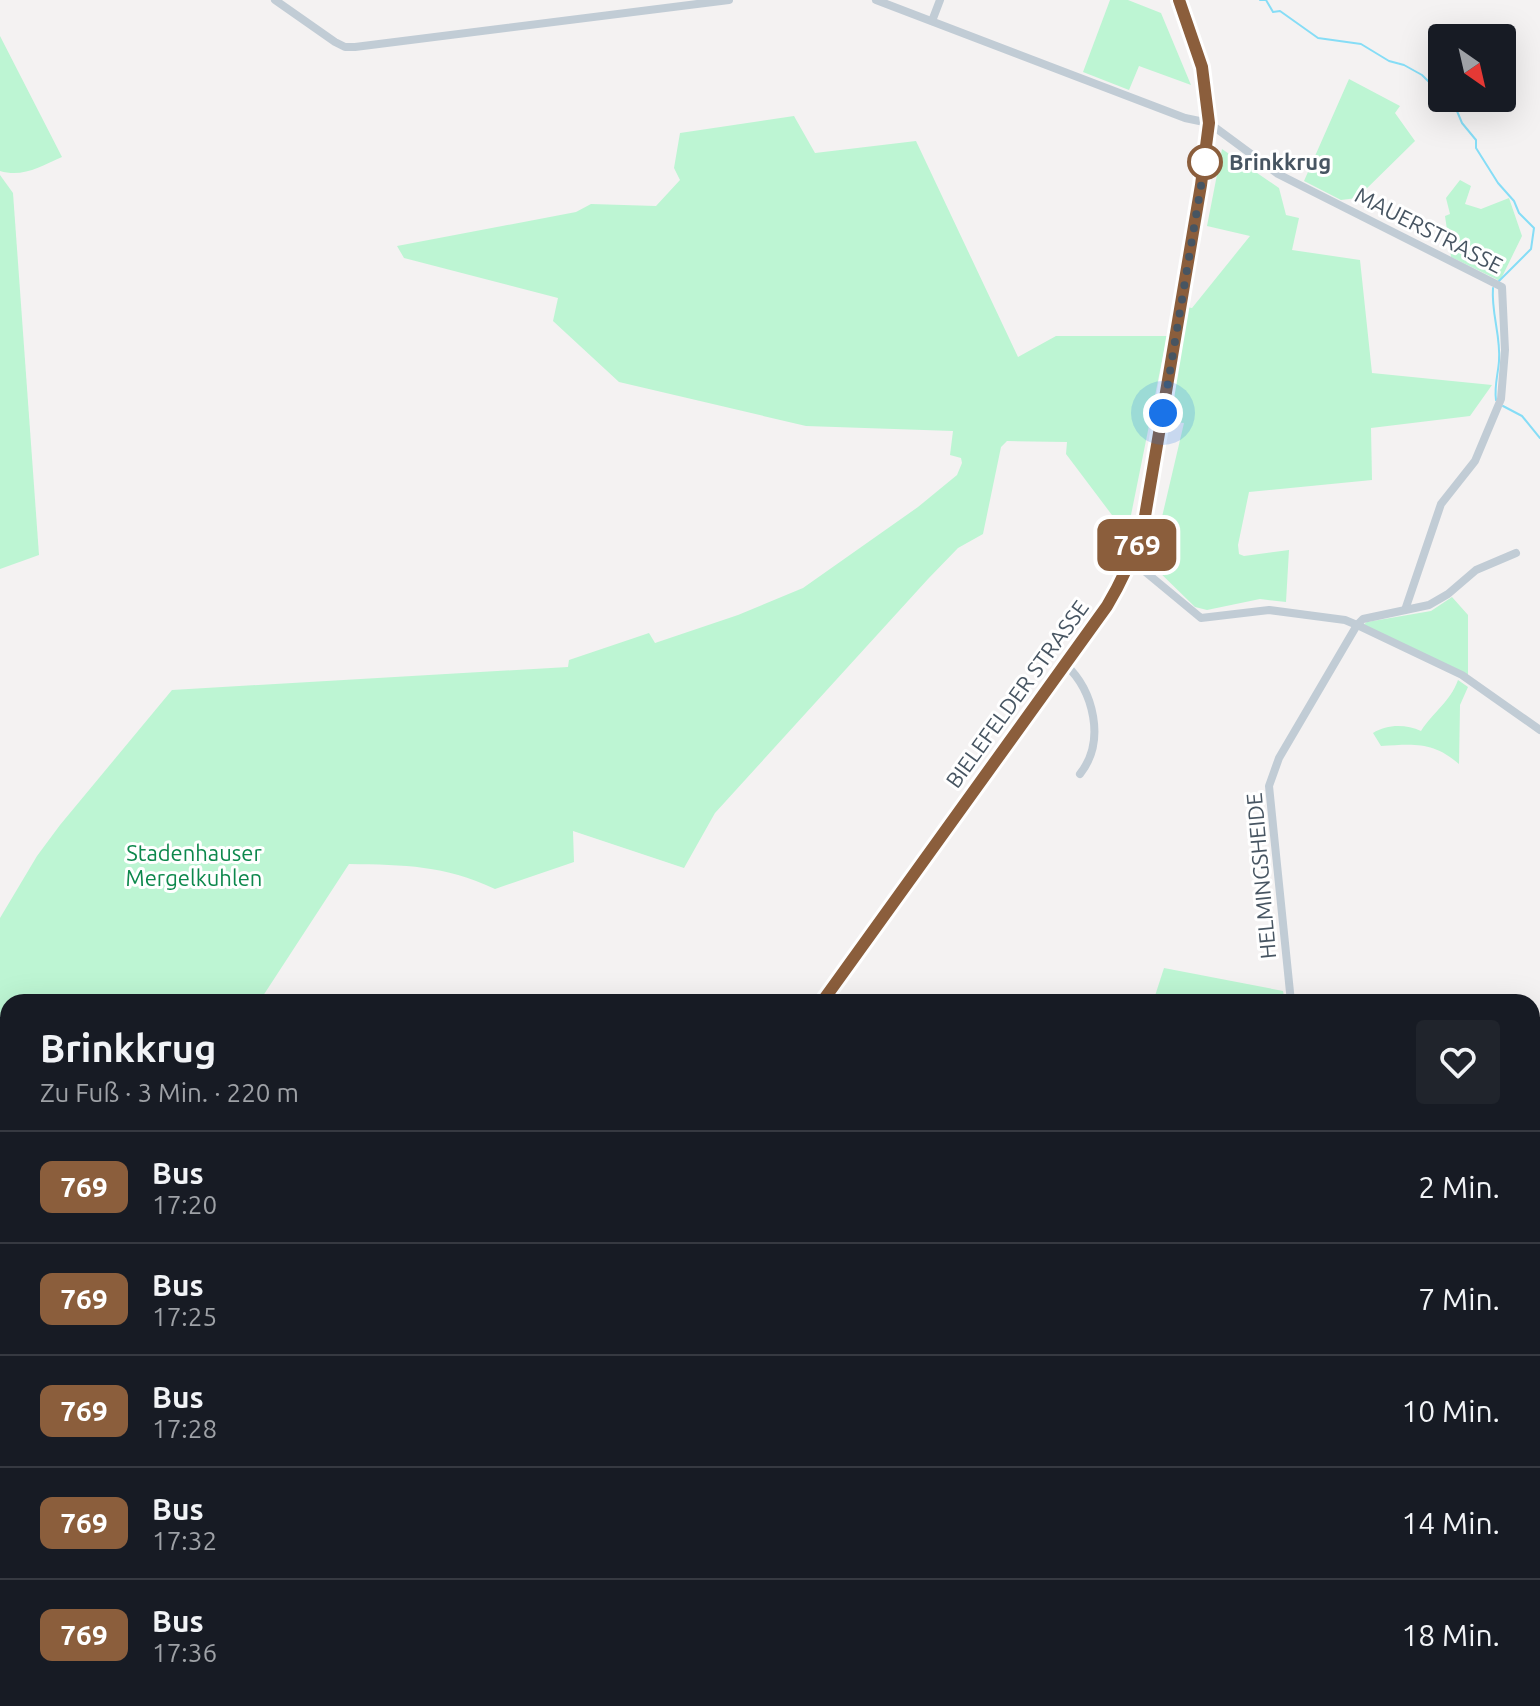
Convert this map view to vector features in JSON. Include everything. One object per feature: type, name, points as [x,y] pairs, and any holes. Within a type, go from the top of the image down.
[{"type":"main road","name":"BIELEFELDER STRASSE","points":[[828,994],[1107,606],[1131,560],[1143,528],[1203,175],[1209,123],[1202,67],[1179,0]]},
{"type":"street","points":[[275,0],[335,42],[345,47],[355,47],[729,0]]},
{"type":"street","points":[[876,0],[1185,118],[1209,123]]},
{"type":"street","points":[[932,21],[940,0]]},
{"type":"street","name":"MAUERSTRASSE","points":[[1209,123],[1278,174],[1502,287],[1505,350],[1501,399],[1475,461],[1441,504],[1405,610]]},
{"type":"street","points":[[1357,625],[1363,619],[1429,605],[1448,594],[1476,570],[1516,553]]},
{"type":"street","points":[[1131,560],[1201,618],[1269,610],[1345,620],[1462,675],[1540,730]]},
{"type":"street","name":"HELMINGSHEIDE","points":[[1290,994],[1269,786],[1279,758],[1357,625]]},
{"type":"street","points":[[1065,664],[1074,671],[1093,704],[1090,760],[1080,774]]},
{"type":"green space","points":[[1110,0],[1128,0],[1161,13],[1191,85],[1139,66],[1129,90],[1083,72]]},
{"type":"green space","points":[[0,36],[62,157],[24,172],[0,171]]},
{"type":"green space","points":[[1349,79],[1400,106],[1395,113],[1415,141],[1357,198],[1341,200],[1304,181]]},
{"type":"green space","name":"Stadenhauser Mergelkuhlen","points":[[794,116],[815,153],[916,141],[1018,357],[1056,336],[1167,336],[1127,535],[1066,454],[1067,442],[1007,441],[1001,447],[983,534],[958,548],[928,579],[715,813],[684,868],[573,831],[574,862],[495,889],[458,875],[424,868],[349,864],[264,994],[0,994],[0,918],[37,856],[60,825],[172,690],[568,667],[569,660],[649,633],[655,643],[738,615],[803,588],[918,507],[957,475],[962,463],[961,458],[950,455],[953,431],[806,426],[619,382],[553,321],[558,298],[404,258],[397,246],[576,212],[591,204],[656,206],[680,180],[674,168],[680,133]]},
{"type":"green space","points":[[1222,149],[1279,188],[1286,215],[1299,218],[1292,250],[1360,260],[1372,373],[1492,385],[1470,416],[1371,428],[1372,480],[1249,492],[1238,545],[1239,554],[1289,550],[1286,602],[1260,599],[1207,610],[1195,607],[1151,564],[1184,423],[1167,421],[1186,307],[1192,308],[1250,236],[1207,226]]},
{"type":"green space","points":[[0,175],[13,193],[39,555],[0,569]]},
{"type":"green space","points":[[1460,180],[1471,186],[1465,204],[1481,209],[1509,198],[1522,236],[1500,281],[1451,257],[1445,216],[1450,214],[1446,198]]},
{"type":"green space","points":[[1452,597],[1468,615],[1468,676],[1363,625],[1431,611]]},
{"type":"green space","points":[[1458,680],[1468,687],[1460,705],[1459,764],[1431,748],[1381,746],[1373,733],[1397,726],[1421,731],[1451,694]]},
{"type":"green space","points":[[1164,968],[1283,991],[1284,994],[1156,994]]},
{"type":"waterway","points":[[1260,0],[1266,0],[1273,12],[1280,11],[1318,38],[1361,44],[1389,61],[1404,65],[1428,81]]},
{"type":"waterway","points":[[1457,112],[1498,183],[1534,228],[1531,249],[1497,283]]},
{"type":"waterway","points":[[1493,288],[1499,352],[1496,400]]},
{"type":"waterway","points":[[1503,406],[1522,416],[1540,438]]},
{"type":"bus line","name":"769","points":[[828,994],[1107,606],[1137,545],[1143,528],[1173,356],[1209,123],[1202,67],[1179,0]]},
{"type":"place","name":"Brinkkrug","points":[[1205,162]]},
{"type":"route","points":[[1163,413],[1205,162]]}]
